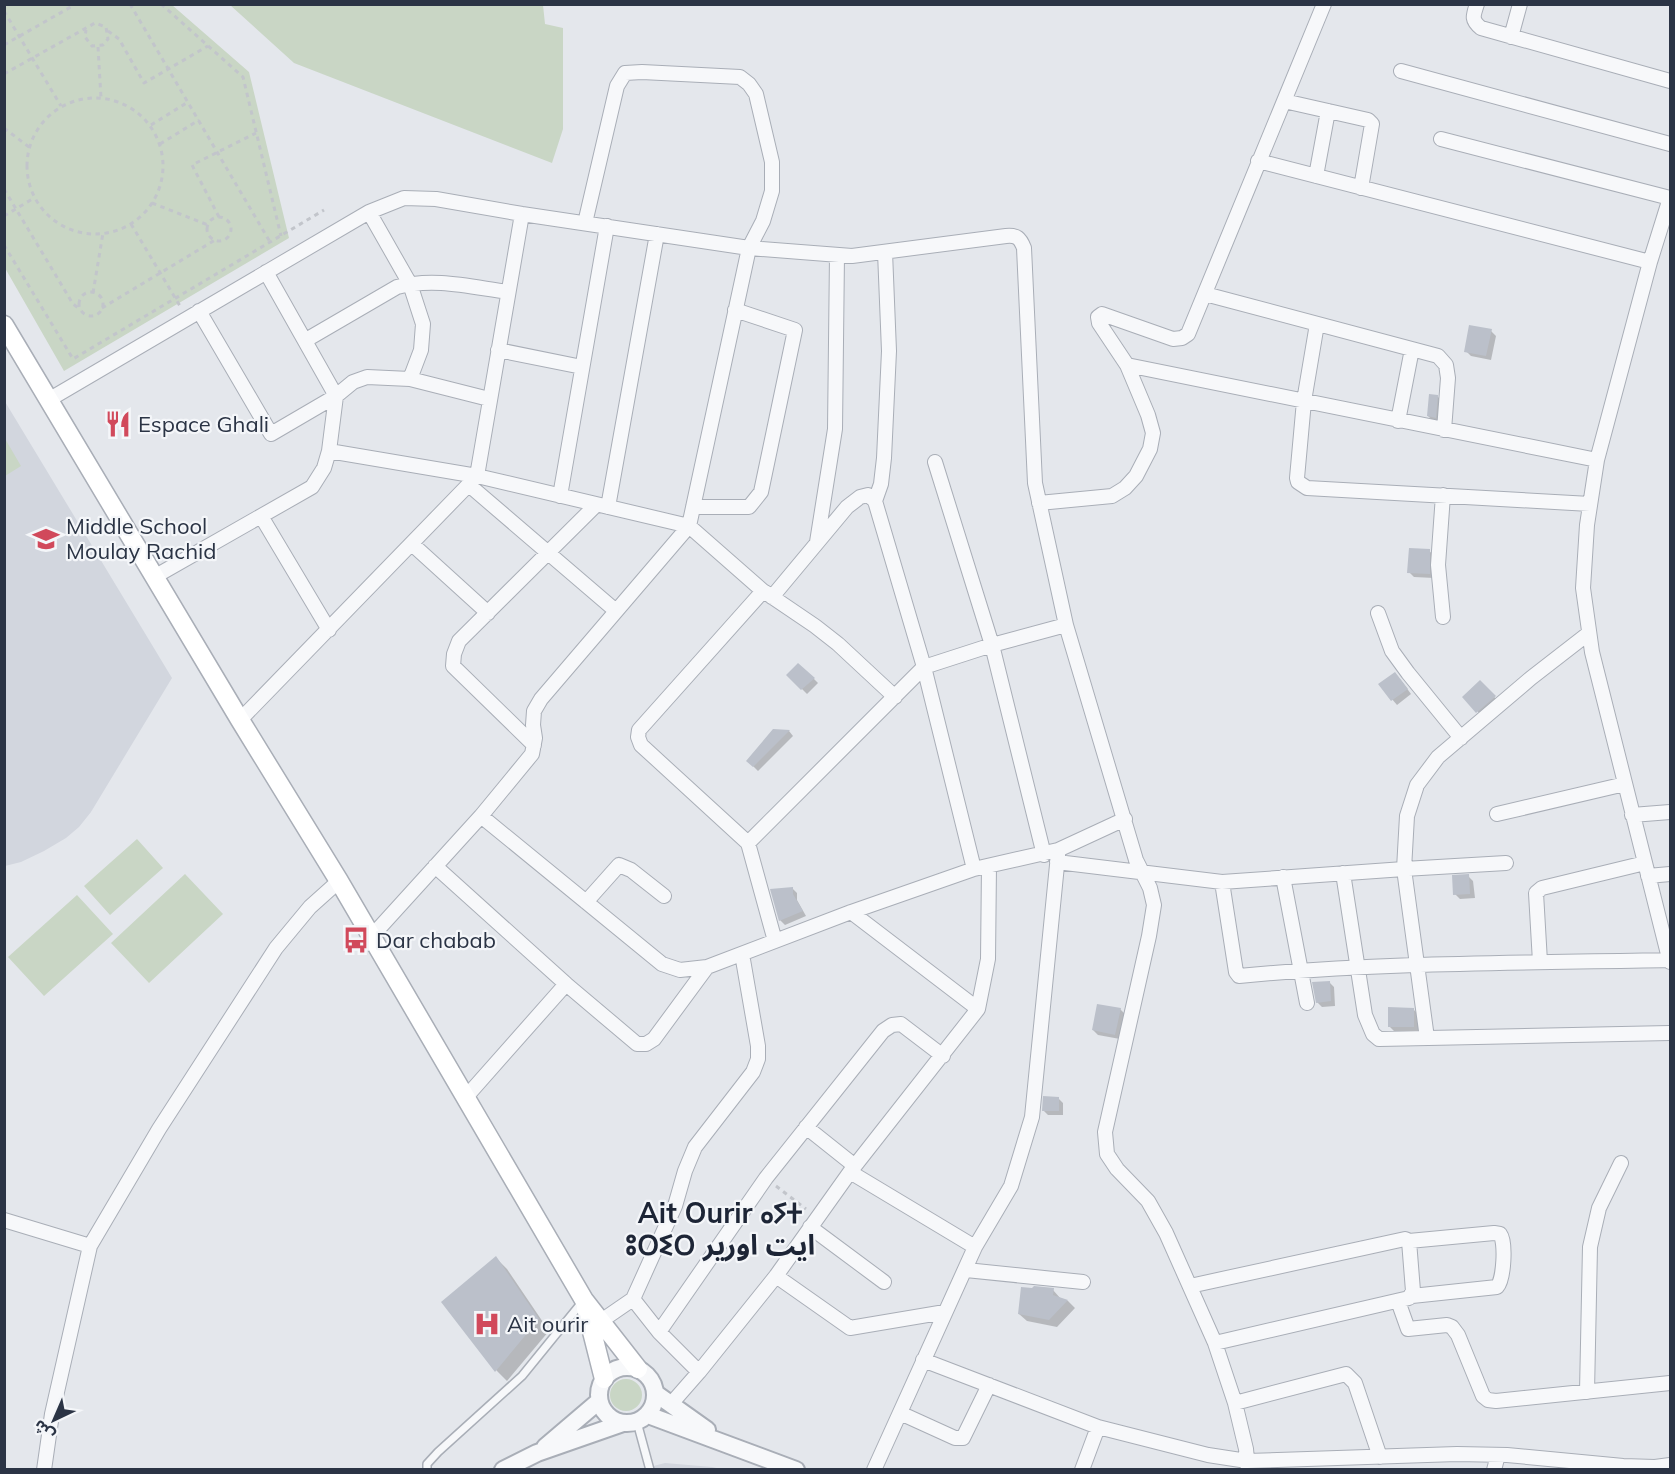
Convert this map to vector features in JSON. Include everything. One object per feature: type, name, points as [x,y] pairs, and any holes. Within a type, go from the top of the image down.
[{"type":"main road","points":[[4,325],[372,936],[584,1300],[638,1369]]},
{"type":"main road","points":[[584,1300],[604,1379]]},
{"type":"street","points":[[1039,503],[1112,496],[1125,488],[1136,476],[1150,449],[1152,433],[1148,415],[1127,365],[1098,317],[1102,314],[1173,339],[1182,338],[1188,334],[1324,4]]},
{"type":"street","points":[[1477,4],[1473,18],[1474,23],[1481,28],[1671,81]]},
{"type":"street","points":[[1511,37],[1520,4]]},
{"type":"street","points":[[1401,71],[1671,144]]},
{"type":"street","points":[[372,936],[481,816],[532,754],[534,711],[541,699],[689,526],[749,248],[763,221],[772,191],[772,162],[756,94],[748,84],[740,77],[625,73],[617,86],[585,223]]},
{"type":"street","points":[[1284,101],[1368,120],[1372,124],[1361,188]]},
{"type":"street","points":[[1316,177],[1328,111]]},
{"type":"street","points":[[1222,882],[1236,972],[1239,976],[1358,967],[1670,961],[1667,934],[1632,815],[1592,652],[1583,588],[1590,504],[1597,460],[1650,262],[1671,198],[1441,139]]},
{"type":"street","points":[[1258,161],[1650,262]]},
{"type":"street","points":[[50,399],[369,213],[404,198],[436,199],[749,248],[852,256],[1006,236],[1021,239],[1024,248],[1035,483],[1066,625],[1136,860],[1150,888],[1154,905],[1105,1131],[1107,1154],[1117,1169],[1148,1201],[1166,1233],[1215,1343],[1235,1403],[1248,1465]]},
{"type":"street","points":[[369,213],[410,284],[423,324],[422,350],[410,379]]},
{"type":"street","points":[[240,720],[473,481],[522,214]]},
{"type":"street","points":[[560,496],[607,226]]},
{"type":"street","points":[[534,745],[453,666],[454,654],[459,641],[548,553],[602,506],[657,234]]},
{"type":"street","points":[[875,501],[881,484],[884,458],[889,351],[885,252]]},
{"type":"street","points":[[817,543],[835,429],[837,255]]},
{"type":"street","points":[[154,577],[312,488],[324,468],[329,451],[336,396],[266,272]]},
{"type":"street","points":[[306,340],[397,287],[429,281],[508,292]]},
{"type":"street","points":[[1205,294],[1438,356],[1446,365],[1449,378],[1444,430]]},
{"type":"street","points":[[693,507],[749,507],[761,492],[795,330],[735,310]]},
{"type":"street","points":[[193,314],[271,434],[336,396],[353,382],[367,377],[410,379],[489,399]]},
{"type":"street","points":[[1317,324],[1304,401],[1297,478],[1301,486],[1590,504]]},
{"type":"street","points":[[1398,420],[1412,349]]},
{"type":"street","points":[[498,350],[582,367]]},
{"type":"street","points":[[1127,365],[1597,460]]},
{"type":"street","points":[[329,451],[473,481],[560,496],[689,526],[768,594],[838,644],[895,697]]},
{"type":"street","points":[[936,462],[992,645],[1044,855]]},
{"type":"street","points":[[473,481],[548,553],[616,611]]},
{"type":"street","points":[[775,941],[748,843],[641,745],[638,737],[639,730],[817,543],[848,507],[860,497],[868,495],[875,501],[924,667],[974,869]]},
{"type":"street","points":[[1443,495],[1438,565],[1443,617]]},
{"type":"street","points":[[261,516],[329,630]]},
{"type":"street","points":[[412,544],[488,613]]},
{"type":"street","points":[[1378,613],[1392,651],[1461,738]]},
{"type":"street","points":[[748,843],[924,667],[992,645],[1066,625]]},
{"type":"street","points":[[1426,1038],[1404,869],[1407,816],[1418,785],[1438,757],[1531,678],[1589,633]]},
{"type":"street","points":[[1497,814],[1625,783]]},
{"type":"street","points":[[1632,815],[1671,812]]},
{"type":"street","points":[[481,816],[662,964],[680,969],[707,967],[851,912],[974,869],[1044,855],[1142,873],[1222,882],[1506,863]]},
{"type":"street","points":[[1058,856],[1125,819]]},
{"type":"street","points":[[874,1470],[975,1247],[1011,1186],[1023,1152],[1032,1117],[1058,856]]},
{"type":"street","points":[[586,902],[619,865],[631,870],[664,896]]},
{"type":"street","points":[[435,866],[566,984],[637,1044],[646,1044],[654,1039],[707,967]]},
{"type":"street","points":[[670,1404],[699,1372],[776,1276],[853,1169],[978,1009],[988,959],[989,866]]},
{"type":"street","points":[[1540,962],[1536,893],[1542,888],[1647,870],[1671,874]]},
{"type":"street","points":[[1343,873],[1365,1015],[1372,1034],[1379,1039],[1671,1033]]},
{"type":"street","points":[[1283,877],[1307,1003]]},
{"type":"street","points":[[44,1470],[52,1414],[90,1246],[159,1129],[276,948],[310,907],[339,881]]},
{"type":"street","points":[[851,912],[978,1009]]},
{"type":"street","points":[[601,1322],[633,1299],[675,1206],[695,1147],[753,1072],[758,1059],[759,1046],[742,954]]},
{"type":"street","points":[[466,1097],[566,984]]},
{"type":"street","points":[[659,1332],[766,1178],[883,1031],[892,1025],[901,1024],[943,1056]]},
{"type":"street","points":[[806,1127],[853,1169],[975,1247]]},
{"type":"street","points":[[1587,1392],[1590,1247],[1599,1208],[1621,1163]]},
{"type":"street","points":[[4,1220],[90,1246]]},
{"type":"street","points":[[814,1222],[884,1282]]},
{"type":"street","points":[[1190,1286],[1405,1239],[1409,1241],[1494,1233],[1500,1234],[1504,1243],[1501,1280],[1497,1287],[1412,1296],[1215,1343]]},
{"type":"street","points":[[1409,1241],[1412,1296]]},
{"type":"street","points":[[966,1269],[1083,1282]]},
{"type":"street","points":[[776,1276],[850,1328],[945,1312]]},
{"type":"street","points":[[633,1299],[659,1332],[699,1372]]},
{"type":"street","points":[[1398,1301],[1408,1329],[1447,1324],[1452,1327],[1458,1335],[1483,1396],[1488,1400],[1671,1383]]},
{"type":"street","points":[[923,1360],[1098,1427],[1248,1465],[1457,1454],[1498,1455],[1623,1466],[1671,1465]]},
{"type":"street","points":[[503,1470],[537,1453],[636,1420],[654,1405],[655,1394],[650,1379],[638,1369],[629,1367],[610,1372],[600,1386],[599,1401],[608,1416],[636,1420],[727,1444],[796,1470]]},
{"type":"street","points":[[1235,1403],[1346,1374],[1355,1383],[1380,1457]]},
{"type":"street","points":[[900,1413],[955,1438],[963,1438],[989,1385]]},
{"type":"street","points":[[655,1394],[727,1444]]},
{"type":"street","points":[[537,1453],[599,1401]]},
{"type":"street","points":[[1083,1470],[1098,1427]]},
{"type":"street","points":[[1457,1454],[1458,1470]]},
{"type":"street","points":[[1494,1470],[1498,1455]]},
{"type":"lane","points":[[427,1470],[427,1464],[438,1452],[522,1376],[584,1300]]},
{"type":"lane","points":[[636,1420],[650,1470]]},
{"type":"path","points":[[4,45],[76,4]]},
{"type":"path","points":[[130,4],[270,242]]},
{"type":"path","points":[[161,4],[243,77],[281,236]]},
{"type":"path","points":[[4,11],[61,106]]},
{"type":"path","points":[[4,74],[75,33],[99,23],[119,39],[144,83],[208,46]]},
{"type":"path","points":[[86,30],[87,41],[92,46],[106,42],[108,31]]},
{"type":"path","points":[[98,46],[101,98]]},
{"type":"path","points":[[101,98],[120,101],[140,114],[150,125],[160,144],[163,175],[152,203],[145,213],[131,224],[103,233],[86,234],[65,228],[48,215],[34,198],[27,175],[29,147],[36,129],[52,112],[73,100],[101,98]]},
{"type":"path","points":[[150,125],[188,102]]},
{"type":"path","points":[[160,144],[199,120]]},
{"type":"path","points":[[4,128],[29,147]]},
{"type":"path","points":[[4,189],[73,304],[86,315],[94,316],[102,308],[160,272],[215,240],[226,239],[231,233],[228,221],[219,217],[192,165],[256,133]]},
{"type":"path","points":[[4,216],[34,198]]},
{"type":"path","points":[[152,203],[208,225]]},
{"type":"path","points":[[4,244],[73,359],[324,210]]},
{"type":"path","points":[[208,225],[219,217]]},
{"type":"path","points":[[131,224],[175,298],[193,314]]},
{"type":"path","points":[[208,225],[209,235],[215,240]]},
{"type":"path","points":[[93,293],[103,233]]},
{"type":"path","points":[[81,310],[80,299],[85,294],[93,293],[102,300],[102,308]]},
{"type":"path","points":[[766,1178],[814,1222]]},
{"type":"shaded area","name":"Middle School Moulay Rachid","points":[[4,400],[172,678],[91,812],[79,827],[44,851],[21,862],[5,866]]},
{"type":"shaded area","points":[[665,1463],[712,1467],[721,1469],[638,1470]]},
{"type":"green space","points":[[4,5],[172,5],[249,72],[289,238],[64,371],[5,268]]},
{"type":"green space","points":[[230,5],[543,5],[545,24],[563,28],[563,129],[552,163],[294,63]]},
{"type":"green space","points":[[4,437],[21,466],[5,476],[4,475]]},
{"type":"green space","points":[[137,839],[163,868],[110,915],[84,886]]},
{"type":"green space","points":[[185,874],[223,914],[149,983],[111,943]]},
{"type":"green space","points":[[77,895],[113,934],[44,996],[8,957]]},
{"type":"green space","points":[[626,1379],[638,1383],[642,1395],[638,1407],[626,1411],[614,1407],[610,1395],[614,1383]]},
{"type":"building","points":[[1469,325],[1492,329],[1486,356],[1464,352]]},
{"type":"building","points":[[1429,394],[1438,395],[1436,418],[1427,416]]},
{"type":"building","points":[[1409,548],[1430,549],[1430,574],[1407,573]]},
{"type":"building","points":[[798,663],[815,678],[801,690],[786,675]]},
{"type":"building","points":[[1395,672],[1408,689],[1391,701],[1378,684]]},
{"type":"building","points":[[1480,680],[1496,696],[1476,713],[1462,697]]},
{"type":"building","points":[[773,729],[790,730],[753,767],[746,761]]},
{"type":"building","points":[[1469,874],[1470,894],[1453,895],[1452,875]]},
{"type":"building","points":[[793,887],[793,894],[803,911],[779,921],[770,889]]},
{"type":"building","points":[[1330,981],[1331,1001],[1316,1003],[1312,982]]},
{"type":"building","points":[[1097,1004],[1121,1008],[1115,1035],[1092,1030]]},
{"type":"building","points":[[1388,1007],[1414,1008],[1414,1027],[1388,1027]]},
{"type":"building","points":[[1043,1096],[1059,1097],[1059,1111],[1042,1111]]},
{"type":"building","points":[[496,1256],[539,1319],[495,1372],[441,1302]]},
{"type":"building","points":[[1034,1286],[1054,1288],[1053,1295],[1068,1300],[1049,1320],[1018,1314],[1021,1287],[1032,1288]]},
{"type":"place","name":"Espace Ghali","points":[[118,424]]},
{"type":"place","name":"Middle School Moulay Rachid","points":[[46,539]]},
{"type":"place","name":"Dar chabab","points":[[356,940]]},
{"type":"place","name":"Ait ourir","points":[[487,1324]]},
{"type":"district","name":"Ait Ourir ⴰⵢⵜ ⵓⵔⵉⵔ ايت اورير","points":[[720,1228]]}]
